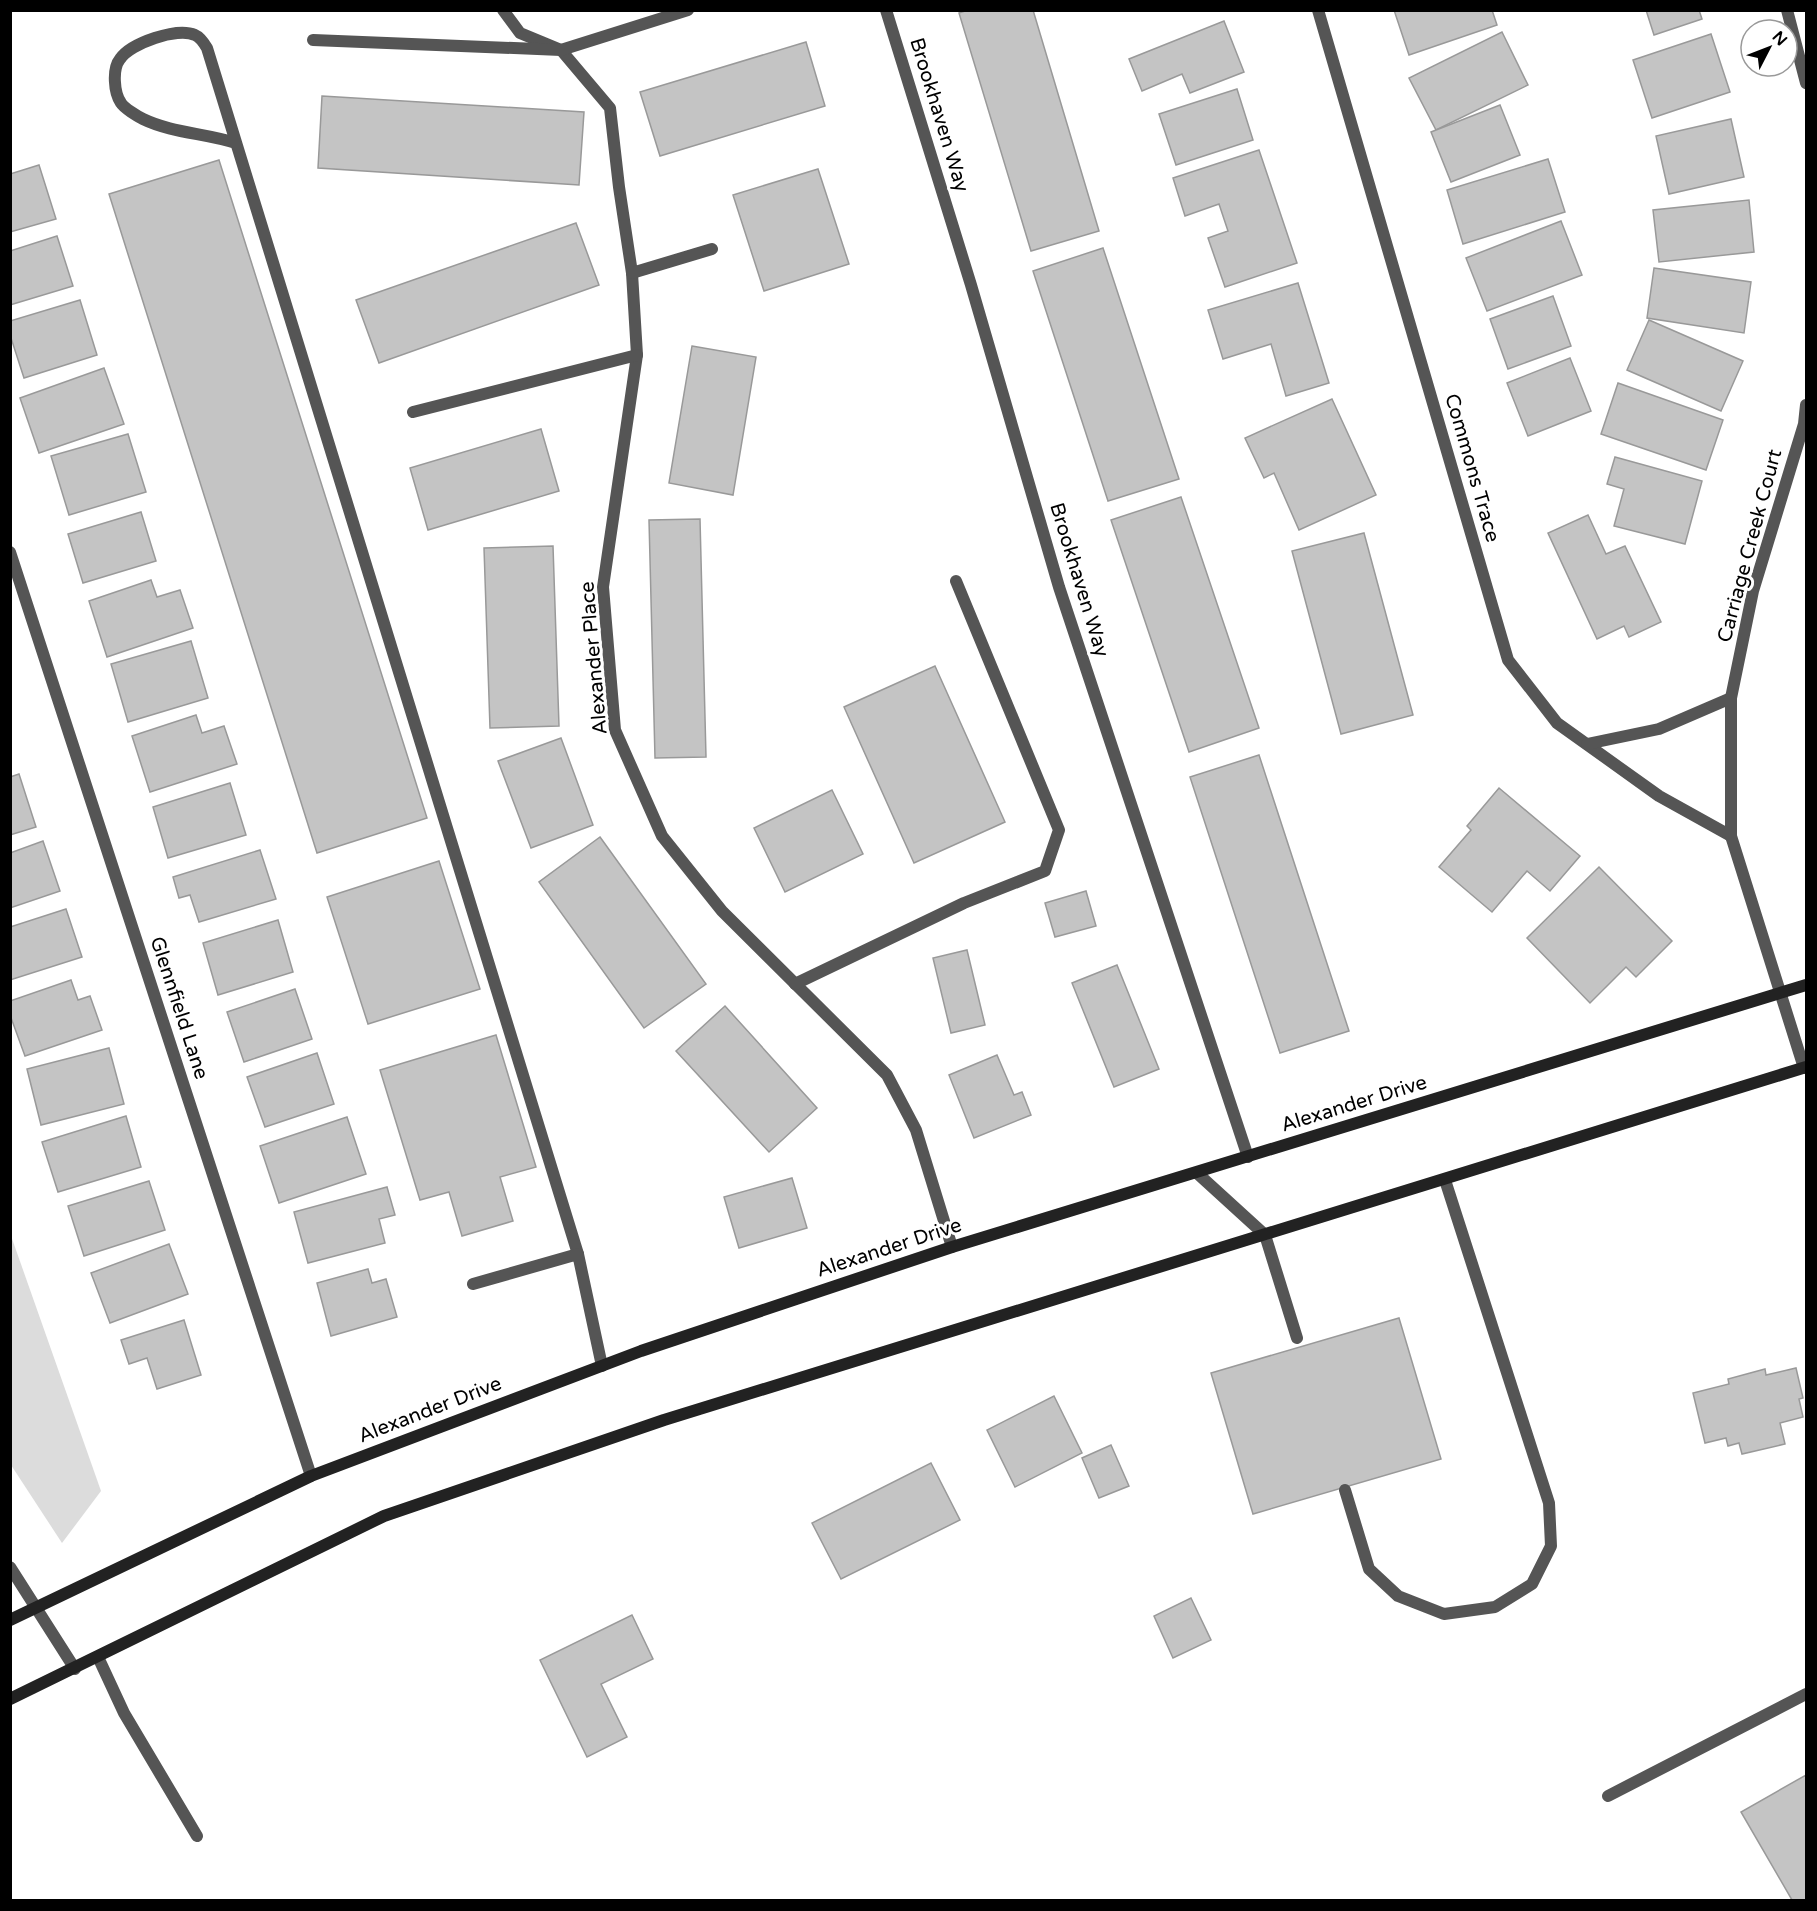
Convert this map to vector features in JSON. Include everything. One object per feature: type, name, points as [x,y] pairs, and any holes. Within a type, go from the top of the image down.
[{"type":"main road","name":"Alexander Drive","points":[[10,1620],[311,1476],[602,1366],[952,1247],[1806,985]]},
{"type":"main road","points":[[10,1699],[98,1658],[384,1516],[664,1420],[1805,1067]]},
{"type":"street","name":"Alexander Place","points":[[503,10],[520,33],[561,50],[610,108],[632,273],[637,354],[603,587],[615,730],[662,836],[722,911],[887,1075],[916,1130],[952,1247]]},
{"type":"street","points":[[314,40],[561,50],[688,10]]},
{"type":"street","name":"Brookhaven Way","points":[[886,10],[971,285],[1059,587],[1248,1157]]},
{"type":"street","name":"Commons Trace","points":[[1318,10],[1508,660],[1557,723],[1659,796],[1731,836]]},
{"type":"street","points":[[1787,10],[1806,83]]},
{"type":"street","points":[[236,143],[213,135],[171,130],[142,119],[121,103],[115,80],[119,59],[141,42],[182,32],[197,35],[207,48],[578,1254],[602,1366]]},
{"type":"street","points":[[632,273],[712,249]]},
{"type":"street","points":[[413,412],[637,354]]},
{"type":"street","name":"Carriage Creek Court","points":[[1805,1067],[1731,836],[1731,698],[1753,591],[1804,424],[1806,405]]},
{"type":"street","name":"Glennfield Lane","points":[[10,552],[311,1476]]},
{"type":"street","points":[[795,984],[964,903],[1045,872],[1059,830],[956,581]]},
{"type":"street","points":[[1587,744],[1659,729],[1731,698]]},
{"type":"street","points":[[1197,1173],[1265,1235],[1297,1338]]},
{"type":"street","points":[[1345,1490],[1369,1569],[1398,1596],[1444,1614],[1495,1608],[1532,1584],[1551,1546],[1549,1503],[1445,1180]]},
{"type":"street","points":[[473,1284],[578,1254]]},
{"type":"street","points":[[10,1567],[75,1669]]},
{"type":"street","points":[[98,1658],[124,1713],[196,1836]]},
{"type":"street","points":[[1608,1796],[1806,1694]]},
{"type":"shaded area","points":[[10,1233],[101,1491],[62,1543],[11,1465]]},
{"type":"building","points":[[968,10],[1033,10],[1099,231],[1031,251],[959,13]]},
{"type":"building","points":[[1394,10],[1492,10],[1497,25],[1409,55]]},
{"type":"building","points":[[1646,10],[1699,10],[1702,19],[1654,35]]},
{"type":"building","points":[[1224,21],[1244,72],[1190,93],[1182,74],[1142,91],[1129,59]]},
{"type":"building","points":[[1502,32],[1528,85],[1436,130],[1409,78]]},
{"type":"building","points":[[1711,34],[1730,92],[1652,118],[1633,60]]},
{"type":"building","points":[[806,42],[825,106],[660,156],[640,92]]},
{"type":"building","points":[[1237,89],[1253,140],[1176,165],[1159,114]]},
{"type":"building","points":[[322,96],[584,112],[579,185],[318,168]]},
{"type":"building","points":[[1500,105],[1520,155],[1451,182],[1431,132]]},
{"type":"building","points":[[1731,119],[1744,177],[1669,194],[1656,136]]},
{"type":"building","points":[[1259,150],[1297,263],[1225,287],[1208,238],[1228,231],[1219,204],[1185,216],[1173,178]]},
{"type":"building","points":[[1548,159],[1565,212],[1463,244],[1447,190]]},
{"type":"building","points":[[219,160],[427,818],[317,853],[109,194]]},
{"type":"building","points":[[39,165],[56,219],[10,232],[10,174]]},
{"type":"building","points":[[818,169],[849,264],[764,291],[733,195]]},
{"type":"building","points":[[1749,200],[1754,252],[1659,262],[1653,210]]},
{"type":"building","points":[[1561,221],[1582,275],[1487,311],[1466,258]]},
{"type":"building","points":[[576,223],[599,285],[379,363],[356,300]]},
{"type":"building","points":[[57,236],[73,286],[10,305],[10,251]]},
{"type":"building","points":[[1103,248],[1179,479],[1108,501],[1033,271]]},
{"type":"building","points":[[1654,268],[1751,282],[1744,333],[1647,318]]},
{"type":"building","points":[[1298,283],[1329,383],[1286,396],[1271,344],[1223,359],[1208,310]]},
{"type":"building","points":[[1553,296],[1571,346],[1508,369],[1490,319]]},
{"type":"building","points":[[80,300],[97,355],[24,378],[10,335],[10,321]]},
{"type":"building","points":[[1649,320],[1743,361],[1721,411],[1627,370]]},
{"type":"building","points":[[692,346],[756,357],[733,495],[669,483]]},
{"type":"building","points":[[1570,358],[1591,411],[1528,436],[1507,383]]},
{"type":"building","points":[[104,368],[124,424],[39,453],[20,398]]},
{"type":"building","points":[[1618,383],[1723,420],[1706,470],[1601,434]]},
{"type":"building","points":[[1332,399],[1376,495],[1299,530],[1274,473],[1264,478],[1245,438]]},
{"type":"building","points":[[541,429],[559,491],[428,530],[410,468]]},
{"type":"building","points":[[128,434],[146,492],[69,515],[51,456]]},
{"type":"building","points":[[1615,457],[1702,481],[1685,544],[1614,526],[1624,489],[1607,484]]},
{"type":"building","points":[[1181,497],[1259,728],[1189,752],[1111,520]]},
{"type":"building","points":[[141,512],[156,561],[83,583],[68,534]]},
{"type":"building","points":[[1588,515],[1606,554],[1625,546],[1661,622],[1629,637],[1624,626],[1597,639],[1548,533]]},
{"type":"building","points":[[700,519],[706,757],[655,758],[649,520]]},
{"type":"building","points":[[1364,533],[1413,715],[1341,734],[1292,551]]},
{"type":"building","points":[[553,546],[559,726],[490,728],[484,548]]},
{"type":"building","points":[[151,580],[157,597],[180,590],[193,628],[107,657],[89,601]]},
{"type":"building","points":[[191,641],[208,698],[128,722],[111,664]]},
{"type":"building","points":[[935,666],[1005,822],[914,863],[844,707]]},
{"type":"building","points":[[196,715],[202,733],[224,726],[237,764],[150,792],[132,736]]},
{"type":"building","points":[[561,738],[593,825],[531,848],[498,761]]},
{"type":"building","points":[[1259,755],[1349,1031],[1280,1053],[1190,777]]},
{"type":"building","points":[[19,774],[36,827],[10,835],[10,777]]},
{"type":"building","points":[[230,783],[246,835],[168,858],[153,807]]},
{"type":"building","points":[[1499,788],[1580,856],[1550,891],[1527,871],[1492,912],[1439,867],[1471,830],[1467,826]]},
{"type":"building","points":[[832,790],[863,854],[785,892],[754,828]]},
{"type":"building","points":[[600,837],[706,984],[644,1028],[539,882]]},
{"type":"building","points":[[43,841],[60,891],[10,908],[10,853]]},
{"type":"building","points":[[260,850],[276,899],[199,922],[190,895],[179,898],[173,877]]},
{"type":"building","points":[[439,861],[480,989],[368,1024],[327,897]]},
{"type":"building","points":[[1599,867],[1672,941],[1636,977],[1626,967],[1590,1003],[1527,938]]},
{"type":"building","points":[[1086,891],[1096,926],[1055,937],[1045,903]]},
{"type":"building","points":[[66,909],[82,957],[10,980],[10,927]]},
{"type":"building","points":[[278,920],[293,972],[218,995],[203,943]]},
{"type":"building","points":[[967,950],[985,1025],[951,1033],[933,958]]},
{"type":"building","points":[[1117,965],[1159,1069],[1114,1087],[1072,983]]},
{"type":"building","points":[[71,980],[78,1000],[90,996],[102,1030],[25,1056],[10,1015],[10,1001]]},
{"type":"building","points":[[295,989],[312,1039],[244,1062],[227,1012]]},
{"type":"building","points":[[725,1006],[817,1108],[769,1152],[676,1051]]},
{"type":"building","points":[[496,1035],[536,1167],[500,1177],[513,1221],[462,1236],[449,1192],[420,1200],[380,1070]]},
{"type":"building","points":[[109,1048],[124,1104],[41,1125],[27,1069]]},
{"type":"building","points":[[317,1053],[334,1104],[265,1127],[247,1077]]},
{"type":"building","points":[[997,1055],[1014,1095],[1022,1092],[1031,1115],[974,1138],[949,1075]]},
{"type":"building","points":[[126,1116],[141,1167],[58,1192],[42,1142]]},
{"type":"building","points":[[347,1117],[366,1174],[279,1203],[260,1146]]},
{"type":"building","points":[[792,1178],[807,1228],[739,1248],[724,1197]]},
{"type":"building","points":[[149,1181],[165,1230],[84,1256],[68,1206]]},
{"type":"building","points":[[387,1187],[395,1215],[379,1219],[385,1243],[308,1263],[294,1212]]},
{"type":"building","points":[[169,1244],[188,1294],[110,1323],[91,1273]]},
{"type":"building","points":[[368,1269],[372,1283],[386,1279],[397,1317],[331,1336],[317,1283]]},
{"type":"building","points":[[1399,1318],[1441,1459],[1253,1514],[1211,1373]]},
{"type":"building","points":[[184,1320],[201,1375],[157,1389],[147,1358],[129,1364],[121,1340]]},
{"type":"building","points":[[1796,1368],[1803,1398],[1799,1399],[1803,1417],[1780,1423],[1785,1444],[1742,1454],[1739,1443],[1728,1446],[1726,1438],[1705,1443],[1693,1393],[1729,1384],[1728,1379],[1765,1369],[1766,1375]]},
{"type":"building","points":[[1054,1396],[1082,1453],[1015,1487],[987,1430]]},
{"type":"building","points":[[1111,1445],[1129,1486],[1099,1498],[1082,1458]]},
{"type":"building","points":[[931,1463],[960,1520],[841,1579],[812,1523]]},
{"type":"building","points":[[1191,1598],[1211,1640],[1173,1658],[1154,1616]]},
{"type":"building","points":[[632,1615],[653,1659],[601,1684],[627,1737],[587,1757],[540,1660]]},
{"type":"building","points":[[1806,1775],[1806,1900],[1792,1900],[1741,1812]]}]
